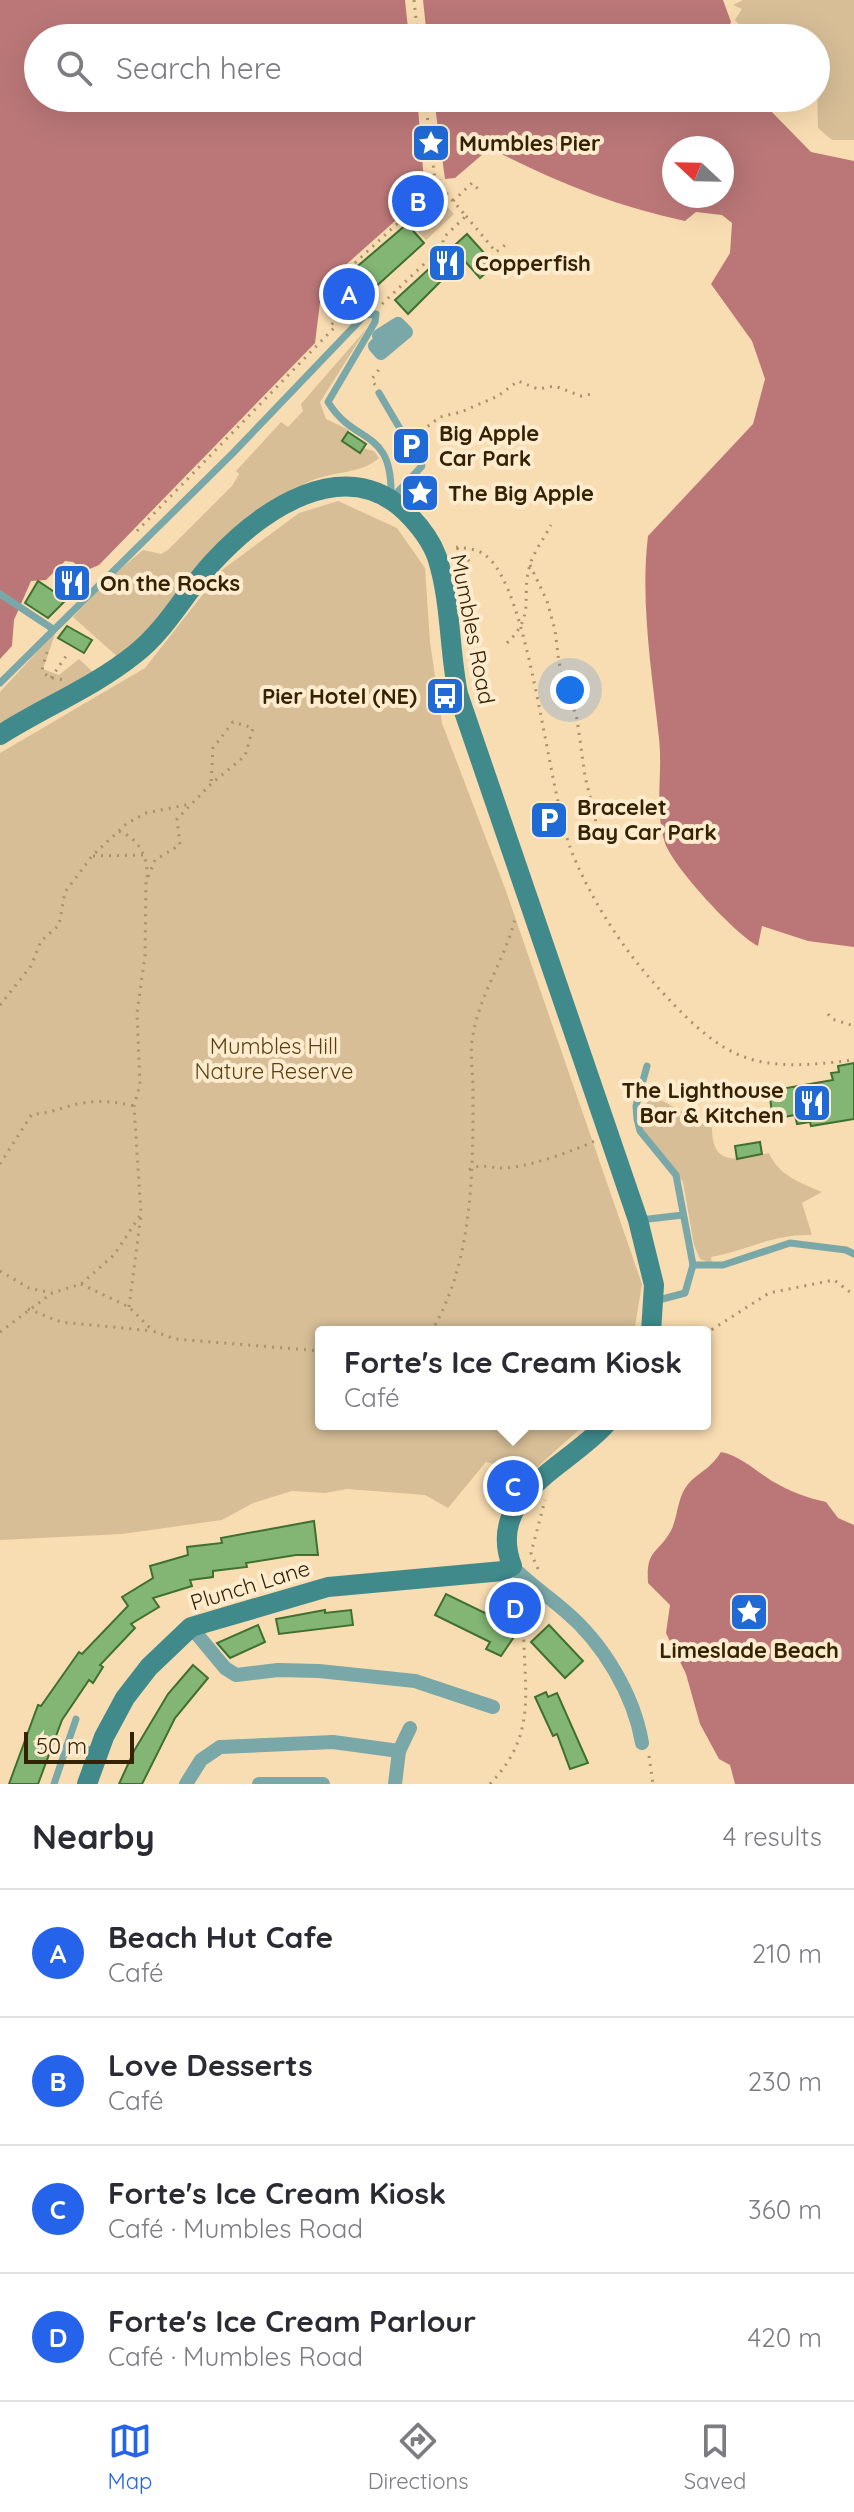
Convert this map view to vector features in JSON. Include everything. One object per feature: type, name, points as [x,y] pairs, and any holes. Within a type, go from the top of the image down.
[{"type":"street","name":"Mumbles Road","points":[[0,735],[138,653],[214,561],[294,501],[324,487],[340,484],[367,487],[390,499],[417,523],[436,554],[444,583],[449,650],[458,694],[638,1220],[652,1268],[655,1301],[652,1326]]},
{"type":"street","points":[[599,1430],[517,1502],[506,1535],[512,1566],[581,1627],[597,1646],[631,1699],[642,1743]]},
{"type":"street","name":"Plunch Lane","points":[[87,1784],[97,1752],[125,1698],[149,1667],[191,1627],[328,1587],[503,1571],[512,1566]]},
{"type":"street","points":[[191,1627],[216,1658],[236,1675],[291,1670],[415,1681],[493,1707]]},
{"type":"street","points":[[395,1784],[399,1751],[410,1728]]},
{"type":"street","points":[[186,1784],[201,1760],[220,1747],[333,1742],[399,1751]]},
{"type":"street","points":[[259,1784],[323,1784]]},
{"type":"lane","points":[[0,683],[233,453],[365,315],[376,314],[375,322],[328,402],[335,412],[381,448],[392,469],[390,499]]},
{"type":"lane","points":[[379,393],[422,466],[390,499]]},
{"type":"lane","points":[[0,594],[53,629]]},
{"type":"lane","points":[[647,1066],[636,1106],[637,1119],[640,1131],[676,1175],[693,1265],[685,1293],[655,1301]]},
{"type":"lane","points":[[638,1220],[683,1215]]},
{"type":"lane","points":[[693,1265],[723,1265],[790,1243],[846,1250],[854,1254]]},
{"type":"lane","points":[[54,1784],[76,1719]]},
{"type":"lane","points":[[67,1745],[97,1752]]},
{"type":"path","points":[[414,0],[417,24]]},
{"type":"path","points":[[427,112],[435,180],[496,252],[509,242]]},
{"type":"path","points":[[453,201],[472,183],[480,191]]},
{"type":"path","points":[[133,534],[334,328],[331,325],[337,319],[326,308],[328,288],[428,195],[444,191]]},
{"type":"path","points":[[376,314],[386,299],[443,246],[443,238],[466,216]]},
{"type":"path","points":[[408,441],[440,417],[498,396],[518,381],[538,389],[555,386],[581,396],[592,394]]},
{"type":"path","points":[[507,643],[521,630],[526,618],[530,565],[551,525]]},
{"type":"path","points":[[456,547],[485,555],[506,582],[521,630],[549,765],[572,853],[602,913],[648,977],[688,1021],[736,1056],[780,1067],[854,1060]]},
{"type":"path","points":[[530,565],[547,601],[555,630],[559,663],[577,719],[585,776],[600,839]]},
{"type":"path","points":[[82,577],[85,574],[97,585]]},
{"type":"path","points":[[44,659],[42,670],[51,678],[66,656]]},
{"type":"path","points":[[146,882],[155,860],[180,845],[177,819],[211,784],[245,756],[253,728],[233,722],[213,748],[211,784]]},
{"type":"path","points":[[0,1005],[31,966],[41,941],[59,925],[65,892],[92,856],[119,831],[146,813],[191,804]]},
{"type":"path","points":[[119,831],[132,836],[145,855],[146,882],[145,956],[137,1013],[140,1085],[134,1106],[141,1214],[129,1307]]},
{"type":"path","points":[[92,856],[145,855]]},
{"type":"path","points":[[434,1326],[453,1284],[466,1239],[472,1043],[478,1005],[510,939],[516,912]]},
{"type":"path","points":[[828,1014],[832,1019],[854,1026]]},
{"type":"path","points":[[0,1164],[32,1114],[49,1114],[82,1103],[112,1101],[134,1106]]},
{"type":"path","points":[[469,1170],[477,1165],[506,1169],[571,1152],[608,1135]]},
{"type":"path","points":[[0,1332],[52,1293],[81,1284],[114,1255],[141,1214]]},
{"type":"path","points":[[0,1271],[29,1288],[52,1293]]},
{"type":"path","points":[[711,1330],[769,1293],[834,1280],[854,1295]]},
{"type":"path","points":[[81,1284],[129,1307],[153,1331]]},
{"type":"path","points":[[28,1309],[61,1322],[153,1331],[175,1339],[315,1351]]},
{"type":"path","points":[[541,1516],[531,1553],[541,1573]]},
{"type":"path","points":[[490,1784],[507,1764],[524,1731],[524,1616],[544,1594]]},
{"type":"path","points":[[642,1743],[648,1754],[653,1784]]},
{"type":"green space","points":[[743,0],[854,0],[854,140],[832,140],[818,128],[818,112],[830,112],[830,24],[739,24],[735,20],[742,9],[733,5]]},
{"type":"green space","points":[[437,196],[454,214],[426,240],[409,222]]},
{"type":"green space","points":[[367,328],[320,402],[326,419],[349,430],[342,442],[359,453],[363,448],[374,451],[379,458],[362,468],[310,481],[277,504],[206,568],[120,659],[73,617],[114,574],[143,550],[161,554],[168,550],[232,486],[239,474],[236,471],[281,422],[288,427],[303,411],[301,404]]},
{"type":"green space","name":"Mumbles Hill Nature Reserve","points":[[338,501],[397,528],[425,568],[430,642],[442,723],[506,891],[642,1284],[635,1326],[315,1326],[315,1430],[578,1430],[531,1473],[486,1462],[448,1508],[425,1495],[347,1489],[325,1493],[292,1491],[253,1503],[222,1520],[122,1534],[0,1540],[0,753],[145,668],[222,570],[299,513]]},
{"type":"green space","points":[[56,631],[43,669],[59,675],[79,659],[93,672],[0,723],[0,692]]},
{"type":"green space","points":[[650,1094],[712,1128],[713,1141],[722,1156],[738,1159],[769,1153],[784,1173],[822,1192],[802,1203],[812,1235],[772,1240],[711,1257],[712,1264],[700,1259],[694,1245],[683,1182],[643,1129],[642,1117]]},
{"type":"shaded area","points":[[0,0],[723,0],[730,24],[24,24],[24,112],[772,112],[811,152],[854,161],[854,947],[808,941],[762,926],[758,946],[735,929],[692,883],[670,854],[662,830],[660,751],[646,611],[648,536],[753,424],[765,379],[752,341],[711,284],[730,253],[732,223],[722,215],[696,212],[685,221],[634,208],[561,182],[490,148],[455,178],[424,181],[413,205],[322,286],[315,343],[99,565],[85,571],[73,562],[65,561],[46,580],[31,581],[14,620],[12,646],[0,659]]},
{"type":"shaded area","name":"Limeslade Beach","points":[[721,1452],[741,1460],[785,1488],[826,1502],[838,1518],[854,1525],[854,1784],[735,1784],[730,1765],[719,1759],[700,1724],[686,1674],[666,1633],[670,1605],[648,1583],[648,1572],[650,1559],[672,1528],[685,1488]]},
{"type":"pier","points":[[405,0],[423,0],[426,24],[408,24]]},
{"type":"pier","name":"Mumbles Pier","points":[[418,112],[436,112],[445,179],[424,181]]},
{"type":"building","points":[[407,224],[424,243],[350,310],[340,310],[333,303],[333,292],[348,279],[346,276]]},
{"type":"building","points":[[467,234],[495,265],[480,278],[463,259],[408,314],[395,300]]},
{"type":"building","points":[[348,432],[366,444],[360,453],[342,441]]},
{"type":"building","points":[[74,570],[85,581],[48,618],[25,603],[38,581],[53,591]]},
{"type":"building","points":[[67,626],[92,640],[84,653],[58,638]]},
{"type":"building","name":"The Lighthouse Bar & Kitchen","points":[[854,1063],[854,1119],[811,1126],[810,1122],[797,1124],[795,1115],[773,1119],[769,1091],[833,1080],[831,1073],[839,1072],[838,1066]]},
{"type":"building","points":[[760,1142],[762,1154],[737,1159],[735,1146]]},
{"type":"building","points":[[314,1521],[318,1555],[296,1555],[246,1563],[247,1567],[213,1571],[213,1577],[190,1580],[192,1586],[153,1598],[159,1607],[131,1624],[135,1628],[100,1665],[103,1667],[93,1683],[89,1680],[62,1720],[38,1784],[9,1784],[38,1705],[41,1706],[79,1652],[82,1654],[128,1606],[122,1597],[153,1578],[150,1566],[188,1555],[187,1547],[222,1543],[221,1538]]},
{"type":"building","points":[[514,1592],[530,1604],[514,1623],[518,1631],[501,1656],[486,1649],[490,1642],[435,1615],[446,1594],[491,1616]]},
{"type":"building","points":[[325,1610],[325,1613],[351,1610],[353,1625],[279,1634],[276,1619]]},
{"type":"building","points":[[258,1625],[265,1642],[230,1658],[217,1643]]},
{"type":"building","points":[[549,1625],[583,1661],[565,1678],[531,1642]]},
{"type":"building","points":[[193,1665],[208,1678],[175,1718],[142,1784],[119,1784],[134,1751],[168,1694]]},
{"type":"building","points":[[546,1692],[548,1697],[557,1693],[588,1763],[570,1769],[557,1734],[553,1736],[535,1697]]},
{"type":"place","name":"Mumbles Pier","points":[[431,143]]},
{"type":"place","name":"Love Desserts","points":[[418,201]]},
{"type":"place","name":"Copperfish","points":[[447,263]]},
{"type":"place","name":"Beach Hut Cafe","points":[[349,294]]},
{"type":"place","name":"Big Apple Car Park","points":[[411,446]]},
{"type":"place","name":"The Big Apple","points":[[420,493]]},
{"type":"place","name":"On the Rocks","points":[[72,583]]},
{"type":"place","name":"Pier Hotel (NE)","points":[[445,696]]},
{"type":"place","name":"Bracelet Bay Car Park","points":[[549,820]]},
{"type":"place","name":"The Lighthouse Bar & Kitchen","points":[[812,1103]]},
{"type":"place","name":"Forte's Ice Cream Kiosk","points":[[513,1486]]},
{"type":"place","name":"Forte's Ice Cream Parlour","points":[[515,1608]]},
{"type":"place","name":"Limeslade Beach","points":[[749,1612]]}]
